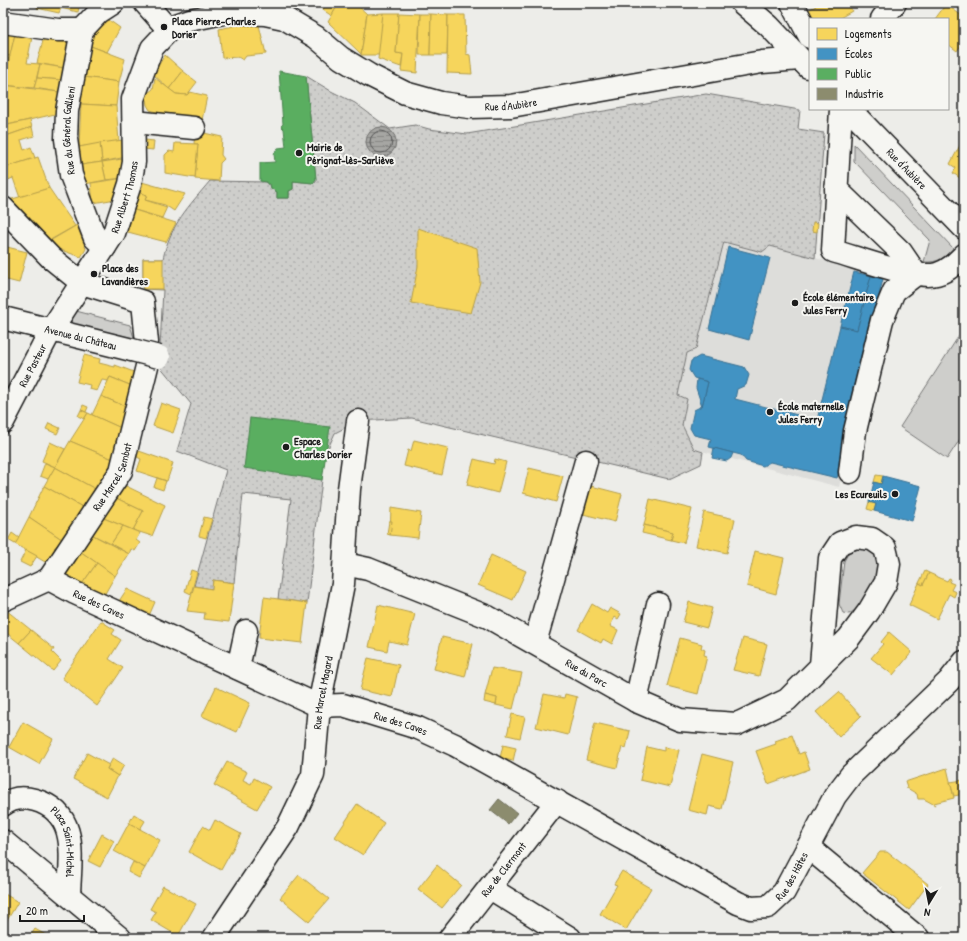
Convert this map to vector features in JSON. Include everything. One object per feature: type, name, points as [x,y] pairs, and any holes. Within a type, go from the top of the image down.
[{"type":"street","points":[[145,3],[169,30]]},
{"type":"street","points":[[742,3],[769,26],[805,64]]},
{"type":"street","points":[[792,3],[809,35]]},
{"type":"street","points":[[883,18],[895,3]]},
{"type":"street","points":[[3,22],[58,30],[82,30],[106,7]]},
{"type":"street","name":"Rue d'Aubière","points":[[169,30],[189,20],[228,12],[265,14],[284,18],[316,37],[341,58],[369,75],[405,93],[441,103],[469,107],[511,106],[762,62],[805,64]]},
{"type":"street","name":"Rue du Général Gallieni","points":[[82,30],[67,111],[66,138],[71,174],[95,238],[105,247]]},
{"type":"street","name":"Rue Albert Thomas","points":[[51,330],[114,233],[130,184],[134,162],[133,99],[152,48],[169,30]]},
{"type":"street","points":[[841,110],[833,251],[916,274],[936,274],[953,266],[964,255]]},
{"type":"street","name":"Rue d'Aubière","points":[[850,110],[964,228]]},
{"type":"street","points":[[134,122],[194,128]]},
{"type":"street","points":[[836,189],[901,252],[916,274]]},
{"type":"street","points":[[3,208],[52,258],[82,283],[143,302],[147,353]]},
{"type":"street","points":[[850,472],[855,431],[882,320],[894,291],[916,274]]},
{"type":"street","name":"Avenue du Château","points":[[3,318],[147,353]]},
{"type":"street","name":"Rue Pasteur","points":[[3,422],[51,330]]},
{"type":"street","name":"Rue Marcel Sembat","points":[[49,579],[121,471],[147,353]]},
{"type":"street","name":"Rue Marcel Magard","points":[[214,938],[288,827],[313,775],[319,706],[343,584],[349,490],[358,421]]},
{"type":"street","points":[[535,643],[586,461]]},
{"type":"street","name":"Rue du Parc","points":[[345,564],[368,569],[488,617],[636,701],[680,720],[737,724],[787,700],[849,638],[869,611],[886,582],[889,564],[885,548],[872,539],[856,537],[840,543],[830,558],[821,665]]},
{"type":"street","points":[[3,600],[49,579]]},
{"type":"street","name":"Rue des Caves","points":[[49,579],[75,593],[319,706],[343,706],[418,728],[455,745],[557,801]]},
{"type":"street","points":[[636,701],[658,604]]},
{"type":"street","points":[[238,668],[246,631]]},
{"type":"street","name":"Rue des Hâtes","points":[[557,801],[738,903],[751,908],[768,907],[784,892],[835,796],[851,775],[949,681],[964,662]]},
{"type":"street","name":"Place Saint-Michel","points":[[3,805],[8,801],[24,797],[46,804],[64,819],[69,834],[69,895]]},
{"type":"street","name":"Rue de Clermont","points":[[450,938],[557,801]]},
{"type":"street","name":"Place Saint-Michel","points":[[3,841],[69,895]]},
{"type":"street","points":[[808,847],[918,938]]},
{"type":"street","points":[[490,888],[570,938]]},
{"type":"street","points":[[69,895],[120,938]]},
{"type":"shaded area","points":[[306,76],[355,103],[390,129],[415,125],[429,129],[467,134],[706,94],[800,110],[798,129],[824,133],[815,258],[770,246],[762,252],[724,242],[696,349],[687,353],[678,395],[687,399],[682,425],[694,449],[703,452],[701,464],[669,479],[412,418],[358,421],[335,433],[325,455],[307,603],[278,599],[291,499],[243,494],[234,583],[213,580],[212,589],[194,586],[226,470],[177,451],[191,404],[159,365],[163,290],[143,289],[143,259],[163,259],[170,236],[175,226],[210,181],[267,182],[267,184],[270,184],[271,188],[277,192],[277,198],[289,198],[289,191],[293,189],[293,181],[313,183],[316,181]]},
{"type":"shaded area","points":[[854,144],[953,248],[947,255],[937,261],[924,262],[930,240],[854,161]]},
{"type":"shaded area","points":[[725,242],[762,252],[769,246],[888,277],[839,487],[694,449],[682,425],[687,399],[678,395],[687,353],[696,349]]},
{"type":"shaded area","points":[[76,311],[130,325],[135,341],[70,324]]},
{"type":"shaded area","points":[[960,334],[964,337],[964,433],[947,459],[900,427]]},
{"type":"shaded area","points":[[862,548],[871,550],[879,559],[876,584],[857,609],[849,614],[843,613],[839,604],[844,561],[849,552]]},
{"type":"water","points":[[381,127],[387,128],[395,136],[395,148],[387,156],[381,157],[375,156],[367,148],[366,142],[367,136],[375,128]]},
{"type":"building: Logements","points":[[38,3],[70,3],[69,10],[61,8],[59,13],[37,8]]},
{"type":"building: Logements","points":[[70,3],[80,3],[78,12],[69,10]]},
{"type":"building: Logements","points":[[326,3],[337,6],[332,16],[323,10]]},
{"type":"building: Logements","points":[[339,3],[355,3],[367,14],[361,54],[328,22]]},
{"type":"building: Logements","points":[[814,3],[857,3],[850,7],[852,11],[840,18],[809,18],[804,12],[816,6]]},
{"type":"building: Logements","points":[[946,4],[962,16],[964,13],[964,41],[957,51],[949,45],[949,18],[936,18]]},
{"type":"building: Logements","points":[[383,13],[380,55],[361,55],[367,14]]},
{"type":"building: Logements","points":[[383,13],[399,13],[396,53],[403,54],[401,67],[378,59]]},
{"type":"building: Logements","points":[[399,13],[420,14],[417,73],[401,71],[403,54],[396,53]]},
{"type":"building: Logements","points":[[420,14],[431,14],[430,55],[419,55]]},
{"type":"building: Logements","points":[[431,14],[448,15],[447,55],[430,55]]},
{"type":"building: Logements","points":[[448,15],[465,15],[466,54],[470,55],[472,74],[447,73]]},
{"type":"building: Logements","points":[[106,18],[120,28],[107,52],[88,45],[93,33]]},
{"type":"building: Logements","points":[[258,21],[266,54],[246,56],[243,60],[238,57],[222,58],[219,29]]},
{"type":"building: Logements","points":[[3,32],[15,34],[10,56],[3,55]]},
{"type":"building: Logements","points":[[15,34],[32,37],[27,63],[40,64],[34,88],[3,85]]},
{"type":"building: Logements","points":[[44,37],[72,41],[64,68],[37,63]]},
{"type":"building: Logements","points":[[88,45],[125,59],[119,82],[84,77]]},
{"type":"building: Logements","points":[[3,55],[10,56],[9,59],[3,58]]},
{"type":"building: Logements","points":[[165,55],[183,71],[169,89],[153,74]]},
{"type":"building: Logements","points":[[3,58],[9,59],[3,85]]},
{"type":"building: Logements","points":[[40,64],[64,68],[62,80],[37,78]]},
{"type":"building: Logements","points":[[183,71],[197,82],[187,95],[176,94],[169,89]]},
{"type":"building: Logements","points":[[84,77],[119,82],[116,106],[81,104]]},
{"type":"building: Logements","points":[[37,78],[62,80],[59,92],[34,88]]},
{"type":"building: Logements","points":[[155,78],[176,94],[187,95],[190,92],[207,96],[201,125],[150,110],[146,99],[148,93],[153,89]]},
{"type":"building: Logements","points":[[3,85],[59,92],[55,114],[3,126]]},
{"type":"building: Logements","points":[[81,104],[116,106],[119,141],[79,147]]},
{"type":"building: Logements","points":[[30,120],[32,127],[3,137],[3,126]]},
{"type":"building: Logements","points":[[32,127],[34,136],[21,140],[24,150],[31,147],[35,158],[3,168],[3,137]]},
{"type":"building: Logements","points":[[195,131],[222,137],[221,155],[224,159],[220,163],[219,181],[195,179],[198,144],[194,144]]},
{"type":"building: Logements","points":[[964,138],[964,181],[953,173],[956,168],[950,164]]},
{"type":"building: Logements","points":[[123,140],[126,157],[102,162],[100,143]]},
{"type":"building: Logements","points":[[145,140],[154,141],[153,150],[144,149]]},
{"type":"building: Logements","points":[[100,143],[102,162],[81,165],[79,147]]},
{"type":"building: Logements","points":[[175,143],[198,144],[195,178],[165,173],[165,155],[169,151],[174,152]]},
{"type":"building: Logements","points":[[38,157],[49,188],[20,198],[13,178],[3,182],[3,168]]},
{"type":"building: Logements","points":[[122,159],[124,178],[106,180],[102,162]]},
{"type":"building: Logements","points":[[102,162],[106,180],[85,184],[80,174],[83,173],[81,165]]},
{"type":"building: Logements","points":[[124,178],[116,199],[93,203],[91,183]]},
{"type":"building: Logements","points":[[138,181],[185,194],[174,211],[165,205],[145,200],[147,195],[134,191]]},
{"type":"building: Logements","points":[[49,188],[75,226],[45,243],[9,200]]},
{"type":"building: Logements","points":[[134,191],[147,195],[145,200],[167,207],[162,218],[128,208]]},
{"type":"building: Logements","points":[[128,208],[176,223],[166,242],[124,231]]},
{"type":"building: Logements","points":[[813,222],[818,223],[817,232],[812,231]]},
{"type":"building: Logements","points":[[77,225],[86,249],[81,257],[52,247],[48,242]]},
{"type":"building: Logements","points":[[418,228],[477,248],[480,282],[471,313],[411,303],[418,266]]},
{"type":"building: Logements","points":[[3,246],[27,252],[19,283],[3,279]]},
{"type":"building: Logements","points":[[143,259],[163,259],[163,289],[143,289]]},
{"type":"building: Logements","points":[[84,355],[100,359],[99,363],[115,367],[115,365],[142,375],[137,388],[110,377],[108,381],[102,380],[97,391],[89,389],[90,385],[77,382]]},
{"type":"building: Logements","points":[[110,377],[137,388],[129,408],[101,396]]},
{"type":"building: Logements","points":[[101,396],[129,408],[121,428],[92,415]]},
{"type":"building: Logements","points":[[161,403],[181,410],[173,433],[153,426]]},
{"type":"building: Logements","points":[[83,405],[88,407],[86,412],[81,410]]},
{"type":"building: Logements","points":[[81,410],[88,413],[84,419],[78,416]]},
{"type":"building: Logements","points":[[88,413],[121,428],[115,443],[118,444],[115,460],[70,441]]},
{"type":"building: Logements","points":[[49,423],[60,428],[57,434],[46,429]]},
{"type":"building: Logements","points":[[414,440],[448,448],[442,475],[404,466],[408,450],[411,451]]},
{"type":"building: Logements","points":[[70,441],[115,460],[97,490],[55,467]]},
{"type":"building: Logements","points":[[50,442],[65,449],[55,467],[42,461]]},
{"type":"building: Logements","points":[[139,451],[173,463],[167,481],[137,471],[141,459],[137,457]]},
{"type":"building: Logements","points":[[474,459],[494,464],[495,459],[506,462],[498,493],[467,485]]},
{"type":"building: Logements","points":[[45,463],[55,467],[48,479],[40,476]]},
{"type":"building: Logements","points":[[55,467],[97,490],[86,509],[44,486]]},
{"type":"building: Logements","points":[[529,468],[563,476],[556,502],[523,493]]},
{"type":"building: Logements","points":[[876,475],[883,476],[881,484],[874,482]]},
{"type":"building: Logements","points":[[157,478],[166,481],[163,490],[154,487]]},
{"type":"building: Logements","points":[[124,485],[165,505],[152,536],[133,530],[143,511],[116,498]]},
{"type":"building: Logements","points":[[44,486],[86,509],[63,540],[29,517]]},
{"type":"building: Logements","points":[[591,486],[622,494],[615,522],[583,514]]},
{"type":"building: Logements","points":[[114,497],[143,511],[133,530],[101,517]]},
{"type":"building: Logements","points":[[650,499],[692,509],[684,543],[671,540],[673,532],[644,525]]},
{"type":"building: Logements","points":[[869,502],[876,504],[874,511],[867,509]]},
{"type":"building: Logements","points":[[391,508],[421,513],[418,538],[390,535]]},
{"type":"building: Logements","points":[[704,512],[735,519],[727,553],[696,546]]},
{"type":"building: Logements","points":[[29,517],[63,540],[54,548],[57,551],[45,562],[15,544]]},
{"type":"building: Logements","points":[[101,517],[123,526],[111,544],[89,533]]},
{"type":"building: Logements","points":[[204,517],[212,519],[206,538],[199,536]]},
{"type":"building: Logements","points":[[389,521],[392,521],[390,535],[387,534]]},
{"type":"building: Logements","points":[[644,525],[673,532],[671,540],[642,533]]},
{"type":"building: Logements","points":[[123,526],[140,533],[136,540],[140,543],[135,551],[131,549],[129,554],[111,544]]},
{"type":"building: Logements","points":[[12,533],[19,538],[15,544],[8,540]]},
{"type":"building: Logements","points":[[89,533],[129,554],[115,576],[77,549]]},
{"type":"building: Logements","points":[[77,549],[97,563],[82,584],[65,574]]},
{"type":"building: Logements","points":[[26,550],[37,556],[30,567],[20,562]]},
{"type":"building: Logements","points":[[755,551],[784,558],[776,594],[747,586]]},
{"type":"building: Logements","points":[[491,555],[526,571],[513,600],[478,585]]},
{"type":"building: Logements","points":[[97,563],[115,576],[103,597],[82,584]]},
{"type":"building: Logements","points":[[191,570],[197,572],[191,594],[185,591]]},
{"type":"building: Logements","points":[[925,571],[929,573],[923,585],[919,583]]},
{"type":"building: Logements","points":[[929,573],[947,581],[949,578],[951,579],[949,582],[954,584],[951,590],[956,592],[954,597],[949,594],[937,619],[909,605],[919,583],[923,585]]},
{"type":"building: Logements","points":[[213,580],[234,583],[229,622],[204,619],[205,613],[187,611],[194,586],[212,589]]},
{"type":"building: Logements","points":[[127,589],[155,602],[148,618],[117,604]]},
{"type":"building: Logements","points":[[264,597],[307,603],[302,643],[259,638]]},
{"type":"building: Logements","points":[[689,602],[712,608],[707,628],[683,622]]},
{"type":"building: Logements","points":[[592,604],[607,613],[610,608],[621,614],[618,619],[615,617],[610,626],[618,630],[612,644],[603,639],[601,643],[578,630]]},
{"type":"building: Logements","points":[[378,605],[415,614],[407,645],[389,641],[387,651],[369,647]]},
{"type":"building: Logements","points":[[6,610],[31,630],[19,643],[3,630],[3,612]]},
{"type":"building: Logements","points":[[101,621],[115,630],[112,634],[121,640],[109,659],[123,668],[97,706],[62,678]]},
{"type":"building: Logements","points":[[31,630],[54,649],[52,652],[61,661],[53,671],[19,643]]},
{"type":"building: Logements","points":[[889,632],[912,652],[893,675],[871,658],[883,644],[881,642]]},
{"type":"building: Logements","points":[[442,637],[473,644],[465,677],[434,669]]},
{"type":"building: Logements","points":[[680,638],[702,644],[701,648],[705,650],[704,655],[707,656],[698,694],[667,686]]},
{"type":"building: Logements","points":[[743,638],[767,644],[759,676],[733,670]]},
{"type":"building: Logements","points":[[368,658],[399,665],[392,697],[360,690]]},
{"type":"building: Logements","points":[[492,668],[522,673],[513,709],[496,705],[497,698],[485,695]]},
{"type":"building: Logements","points":[[216,687],[250,703],[237,732],[202,716]]},
{"type":"building: Logements","points":[[839,692],[861,716],[839,737],[816,712]]},
{"type":"building: Logements","points":[[544,694],[564,698],[565,694],[577,697],[568,735],[536,727]]},
{"type":"building: Logements","points":[[485,695],[497,698],[496,705],[484,702]]},
{"type":"building: Logements","points":[[512,714],[525,717],[520,738],[507,735]]},
{"type":"building: Logements","points":[[23,722],[53,739],[39,764],[9,747]]},
{"type":"building: Logements","points":[[595,723],[630,731],[626,748],[622,747],[617,768],[586,760]]},
{"type":"building: Logements","points":[[792,735],[799,754],[804,752],[810,769],[768,784],[756,751],[776,744],[775,741]]},
{"type":"building: Logements","points":[[503,745],[516,748],[513,761],[500,758]]},
{"type":"building: Logements","points":[[647,747],[664,751],[664,747],[679,750],[670,787],[640,780]]},
{"type":"building: Logements","points":[[87,753],[109,765],[107,769],[118,776],[107,797],[73,779]]},
{"type":"building: Logements","points":[[702,754],[733,762],[722,809],[709,806],[707,815],[688,810]]},
{"type":"building: Logements","points":[[113,758],[124,765],[118,776],[107,769]]},
{"type":"building: Logements","points":[[227,762],[247,772],[243,780],[251,784],[254,778],[270,787],[257,809],[214,785]]},
{"type":"building: Logements","points":[[947,768],[954,798],[934,803],[935,805],[924,799],[918,799],[917,794],[907,788],[905,782]]},
{"type":"building: Logements","points":[[963,780],[964,794],[954,796],[950,782]]},
{"type":"building: Logements","points":[[357,804],[384,823],[363,855],[335,837]]},
{"type":"building: Logements","points":[[134,814],[145,821],[140,829],[129,823]]},
{"type":"building: Logements","points":[[215,820],[241,834],[221,870],[189,852],[203,826],[210,830]]},
{"type":"building: Logements","points":[[129,823],[160,840],[145,868],[114,851]]},
{"type":"building: Logements","points":[[102,834],[114,841],[100,867],[88,861]]},
{"type":"building: Logements","points":[[880,852],[887,852],[928,884],[909,910],[862,873]]},
{"type":"building: Logements","points":[[133,862],[145,868],[139,878],[128,872]]},
{"type":"building: Logements","points":[[437,865],[461,885],[442,908],[418,889]]},
{"type":"building: Logements","points":[[622,871],[651,888],[626,930],[600,914],[617,885],[614,884]]},
{"type":"building: Logements","points":[[299,875],[329,899],[309,922],[280,898]]},
{"type":"building: Logements","points":[[163,886],[196,904],[178,936],[151,920],[156,912],[150,909]]},
{"type":"building: Logements","points":[[3,893],[18,902],[3,927]]},
{"type":"building: Logements","points":[[35,929],[51,938],[29,938]]},
{"type":"building: Écoles","points":[[728,247],[770,258],[749,340],[709,329]]},
{"type":"building: Écoles","points":[[854,272],[871,276],[857,330],[840,326]]},
{"type":"building: Écoles","points":[[871,276],[883,279],[842,443],[845,444],[837,478],[770,462],[763,466],[746,461],[741,455],[709,447],[711,439],[694,435],[690,428],[694,410],[702,406],[708,382],[694,378],[689,370],[691,361],[700,356],[744,367],[749,375],[746,385],[737,389],[735,399],[817,420],[840,326],[857,330]]},
{"type":"building: Écoles","points":[[697,379],[708,382],[702,406],[696,388]]},
{"type":"building: Écoles","points":[[714,448],[733,453],[731,458],[727,461],[712,458]]},
{"type":"building: Écoles","name":"Les Ecureuils","points":[[883,476],[921,486],[912,521],[874,511],[876,504],[869,502],[874,482],[881,484]]},
{"type":"building: Public","points":[[279,71],[306,76],[316,179],[313,183],[293,181],[293,189],[289,191],[289,198],[277,198],[277,192],[271,188],[270,184],[260,181],[260,163],[275,162],[274,154],[278,148],[286,147],[284,129],[281,126],[283,124]]},
{"type":"building: Public","name":"Espace Charles Dorier","points":[[250,418],[330,427],[322,480],[244,468]]},
{"type":"building: Industrie","points":[[499,799],[517,813],[508,824],[490,810]]},
{"type":"place","name":"Place Pierre-Charles Dorier","points":[[164,27]]},
{"type":"place","name":"Mairie de Pérignat-lès-Sarliève","points":[[299,153]]},
{"type":"place","name":"Place des Lavandières","points":[[94,274]]},
{"type":"place","name":"École élémentaire Jules Ferry","points":[[795,303]]},
{"type":"place","name":"École maternelle Jules Ferry","points":[[770,412]]},
{"type":"place","name":"Espace Charles Dorier","points":[[286,447]]},
{"type":"place","name":"Les Ecureuils","points":[[895,494]]}]
